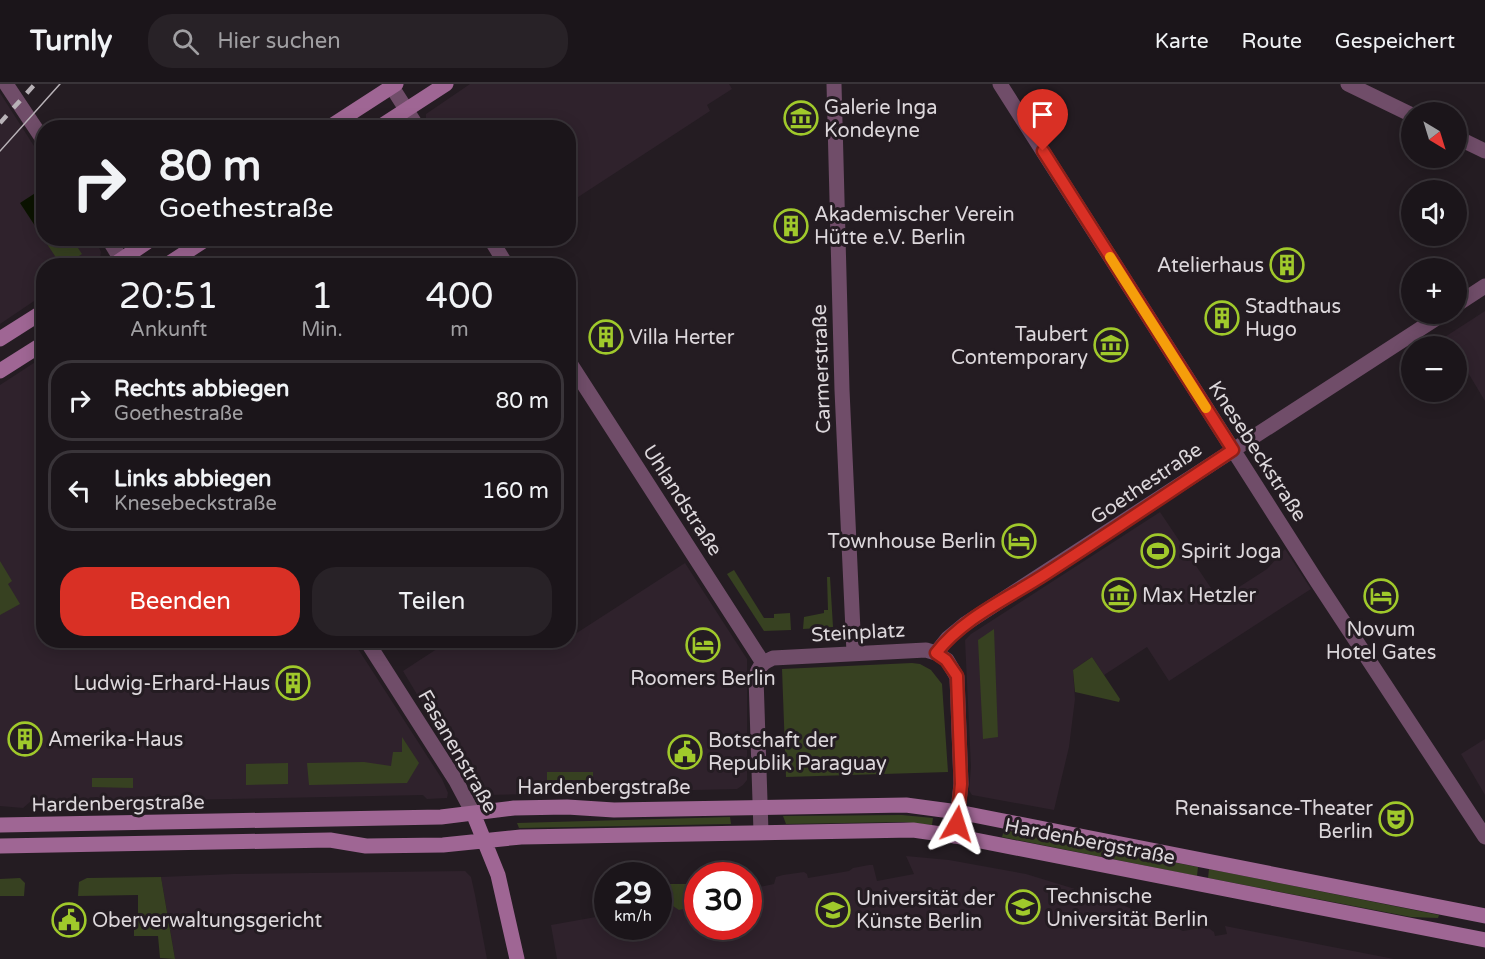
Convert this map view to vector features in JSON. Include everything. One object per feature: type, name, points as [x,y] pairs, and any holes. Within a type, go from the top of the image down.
[{"type":"main road","points":[[390,120],[446,84]]},
{"type":"main road","points":[[340,120],[393,85]]},
{"type":"main road","points":[[127,258],[142,246]]},
{"type":"main road","points":[[177,258],[196,246]]},
{"type":"main road","points":[[0,339],[36,315]]},
{"type":"main road","points":[[0,371],[36,348]]},
{"type":"main road","name":"Hardenbergstraße","points":[[0,825],[441,817],[504,808],[567,807],[614,810],[906,805],[958,812],[1485,916]]},
{"type":"main road","name":"Fasanenstraße","points":[[473,813],[498,875],[517,959]]},
{"type":"main road","name":"Hardenbergstraße","points":[[0,846],[330,840],[378,846],[443,845],[521,837],[903,830],[955,836],[1485,939]]},
{"type":"street","points":[[6,84],[36,129]]},
{"type":"street","name":"Carmerstraße","points":[[834,84],[842,390],[854,653]]},
{"type":"street","name":"Knesebeckstraße","points":[[1000,84],[1233,450],[1485,837]]},
{"type":"street","points":[[1348,84],[1401,110]]},
{"type":"street","points":[[393,85],[413,120]]},
{"type":"street","points":[[1467,142],[1485,151]]},
{"type":"street","points":[[1467,298],[1485,286]]},
{"type":"street","name":"Goethestraße","points":[[936,653],[948,638],[965,624],[1428,324]]},
{"type":"street","name":"Uhlandstraße","points":[[576,372],[763,663]]},
{"type":"street","name":"Fasanenstraße","points":[[371,648],[456,782],[473,813]]},
{"type":"street","name":"Steinplatz","points":[[763,663],[773,657],[926,650],[936,653]]},
{"type":"street","points":[[936,653],[946,660],[957,676],[961,784],[955,836]]},
{"type":"street","points":[[761,832],[756,677],[757,670],[763,663]]},
{"type":"shaded area","points":[[470,84],[729,84],[732,89],[707,105],[710,111],[576,198],[576,120],[426,120],[426,114]]},
{"type":"shaded area","points":[[0,93],[36,149],[36,246],[98,246],[101,252],[100,258],[36,258],[36,300],[0,324]]},
{"type":"shaded area","points":[[36,193],[36,227],[20,203]]},
{"type":"shaded area","points":[[1485,311],[1485,401],[1467,371],[1467,336],[1446,336]]},
{"type":"shaded area","points":[[36,362],[36,648],[358,648],[442,779],[448,793],[447,798],[427,799],[423,795],[177,800],[173,805],[156,805],[152,800],[30,802],[23,808],[0,806],[0,385]]},
{"type":"shaded area","points":[[1160,512],[1219,600],[1267,569],[1285,549],[1311,589],[1169,681],[1147,647],[1104,675],[1092,657],[1073,670],[1075,699],[1069,747],[1054,810],[972,795],[969,790],[971,767],[965,640]]},
{"type":"shaded area","points":[[685,563],[747,659],[747,780],[743,785],[737,789],[486,795],[472,786],[403,671],[438,648],[576,648],[576,633]]},
{"type":"shaded area","points":[[1485,739],[1485,795],[1461,754]]},
{"type":"shaded area","points":[[906,856],[949,860],[1026,874],[1111,900],[1183,931],[1207,927],[1214,932],[1215,936],[1227,934],[1225,926],[1394,959],[557,959],[551,925],[594,917],[594,940],[672,940],[672,884],[684,884],[684,940],[762,940],[762,886],[774,884],[776,877],[804,872],[808,878],[869,865],[873,865],[877,881],[914,874]]},
{"type":"shaded area","points":[[465,871],[471,877],[487,959],[175,959],[161,877],[233,874]]},
{"type":"green space","points":[[48,246],[77,246],[82,254],[76,258],[56,258]]},
{"type":"green space","points":[[0,561],[12,581],[8,584],[20,604],[0,615]]},
{"type":"green space","points":[[734,570],[764,618],[774,618],[774,614],[790,613],[791,630],[764,631],[727,574]]},
{"type":"green space","points":[[827,577],[830,577],[833,627],[803,629],[804,617],[828,610]]},
{"type":"green space","points":[[994,629],[998,737],[983,739],[978,640]]},
{"type":"green space","points":[[1092,657],[1120,699],[1119,702],[1075,692],[1073,670]]},
{"type":"green space","points":[[920,664],[931,670],[942,684],[948,772],[786,777],[782,669]]},
{"type":"green space","points":[[402,737],[419,763],[407,783],[309,785],[307,763],[364,762],[391,766],[393,752],[402,752]]},
{"type":"green space","points":[[288,763],[288,784],[246,785],[246,764]]},
{"type":"green space","points":[[547,772],[593,772],[593,780],[547,780]]},
{"type":"green space","points":[[92,778],[133,778],[133,788],[92,787]]},
{"type":"green space","points":[[902,815],[933,818],[932,825],[903,822],[786,824],[783,816]]},
{"type":"green space","points":[[730,817],[731,824],[519,828],[517,823]]},
{"type":"green space","points":[[1004,830],[1198,867],[1197,876],[1002,837]]},
{"type":"green space","points":[[1209,869],[1439,915],[1438,918],[1411,917],[1208,878]]},
{"type":"green space","points":[[161,877],[175,959],[160,958],[158,936],[134,936],[134,922],[138,922],[138,895],[78,896],[79,882],[87,878]]},
{"type":"green space","points":[[20,878],[25,883],[24,896],[0,896],[0,879]]},
{"type":"green space","points":[[672,884],[684,884],[684,909],[679,910],[673,906]]},
{"type":"tram line","points":[[0,151],[60,84]]},
{"type":"railway","points":[[0,123],[35,84]]},
{"type":"slow traffic","points":[[1110,257],[1206,408]]},
{"type":"place","name":"Galerie Inga Kondeyne","points":[[801,118]]},
{"type":"place","name":"Akademischer Verein Hütte e.V. Berlin","points":[[791,226]]},
{"type":"place","name":"Atelierhaus","points":[[1287,265]]},
{"type":"place","name":"Stadthaus Hugo","points":[[1222,318]]},
{"type":"place","name":"Villa Herter","points":[[606,337]]},
{"type":"place","name":"Taubert Contemporary","points":[[1111,345]]},
{"type":"place","name":"Townhouse Berlin","points":[[1019,541]]},
{"type":"place","name":"Spirit Joga","points":[[1158,551]]},
{"type":"place","name":"Max Hetzler","points":[[1119,595]]},
{"type":"place","name":"Novum Hotel Gates","points":[[1381,596]]},
{"type":"place","name":"Roomers Berlin","points":[[703,645]]},
{"type":"place","name":"Ludwig-Erhard-Haus","points":[[293,683]]},
{"type":"place","name":"Amerika-Haus","points":[[25,739]]},
{"type":"place","name":"Botschaft der Republik Paraguay","points":[[685,752]]},
{"type":"place","name":"Renaissance-Theater Berlin","points":[[1396,819]]},
{"type":"place","name":"Technische Universität Berlin","points":[[1023,907]]},
{"type":"place","name":"Universität der Künste Berlin","points":[[833,910]]},
{"type":"place","name":"Oberverwaltungsgericht","points":[[69,920]]},
{"type":"route","points":[[957,824],[961,784],[957,676],[946,660],[936,653],[948,638],[965,624],[1233,450],[1043,151]]}]
